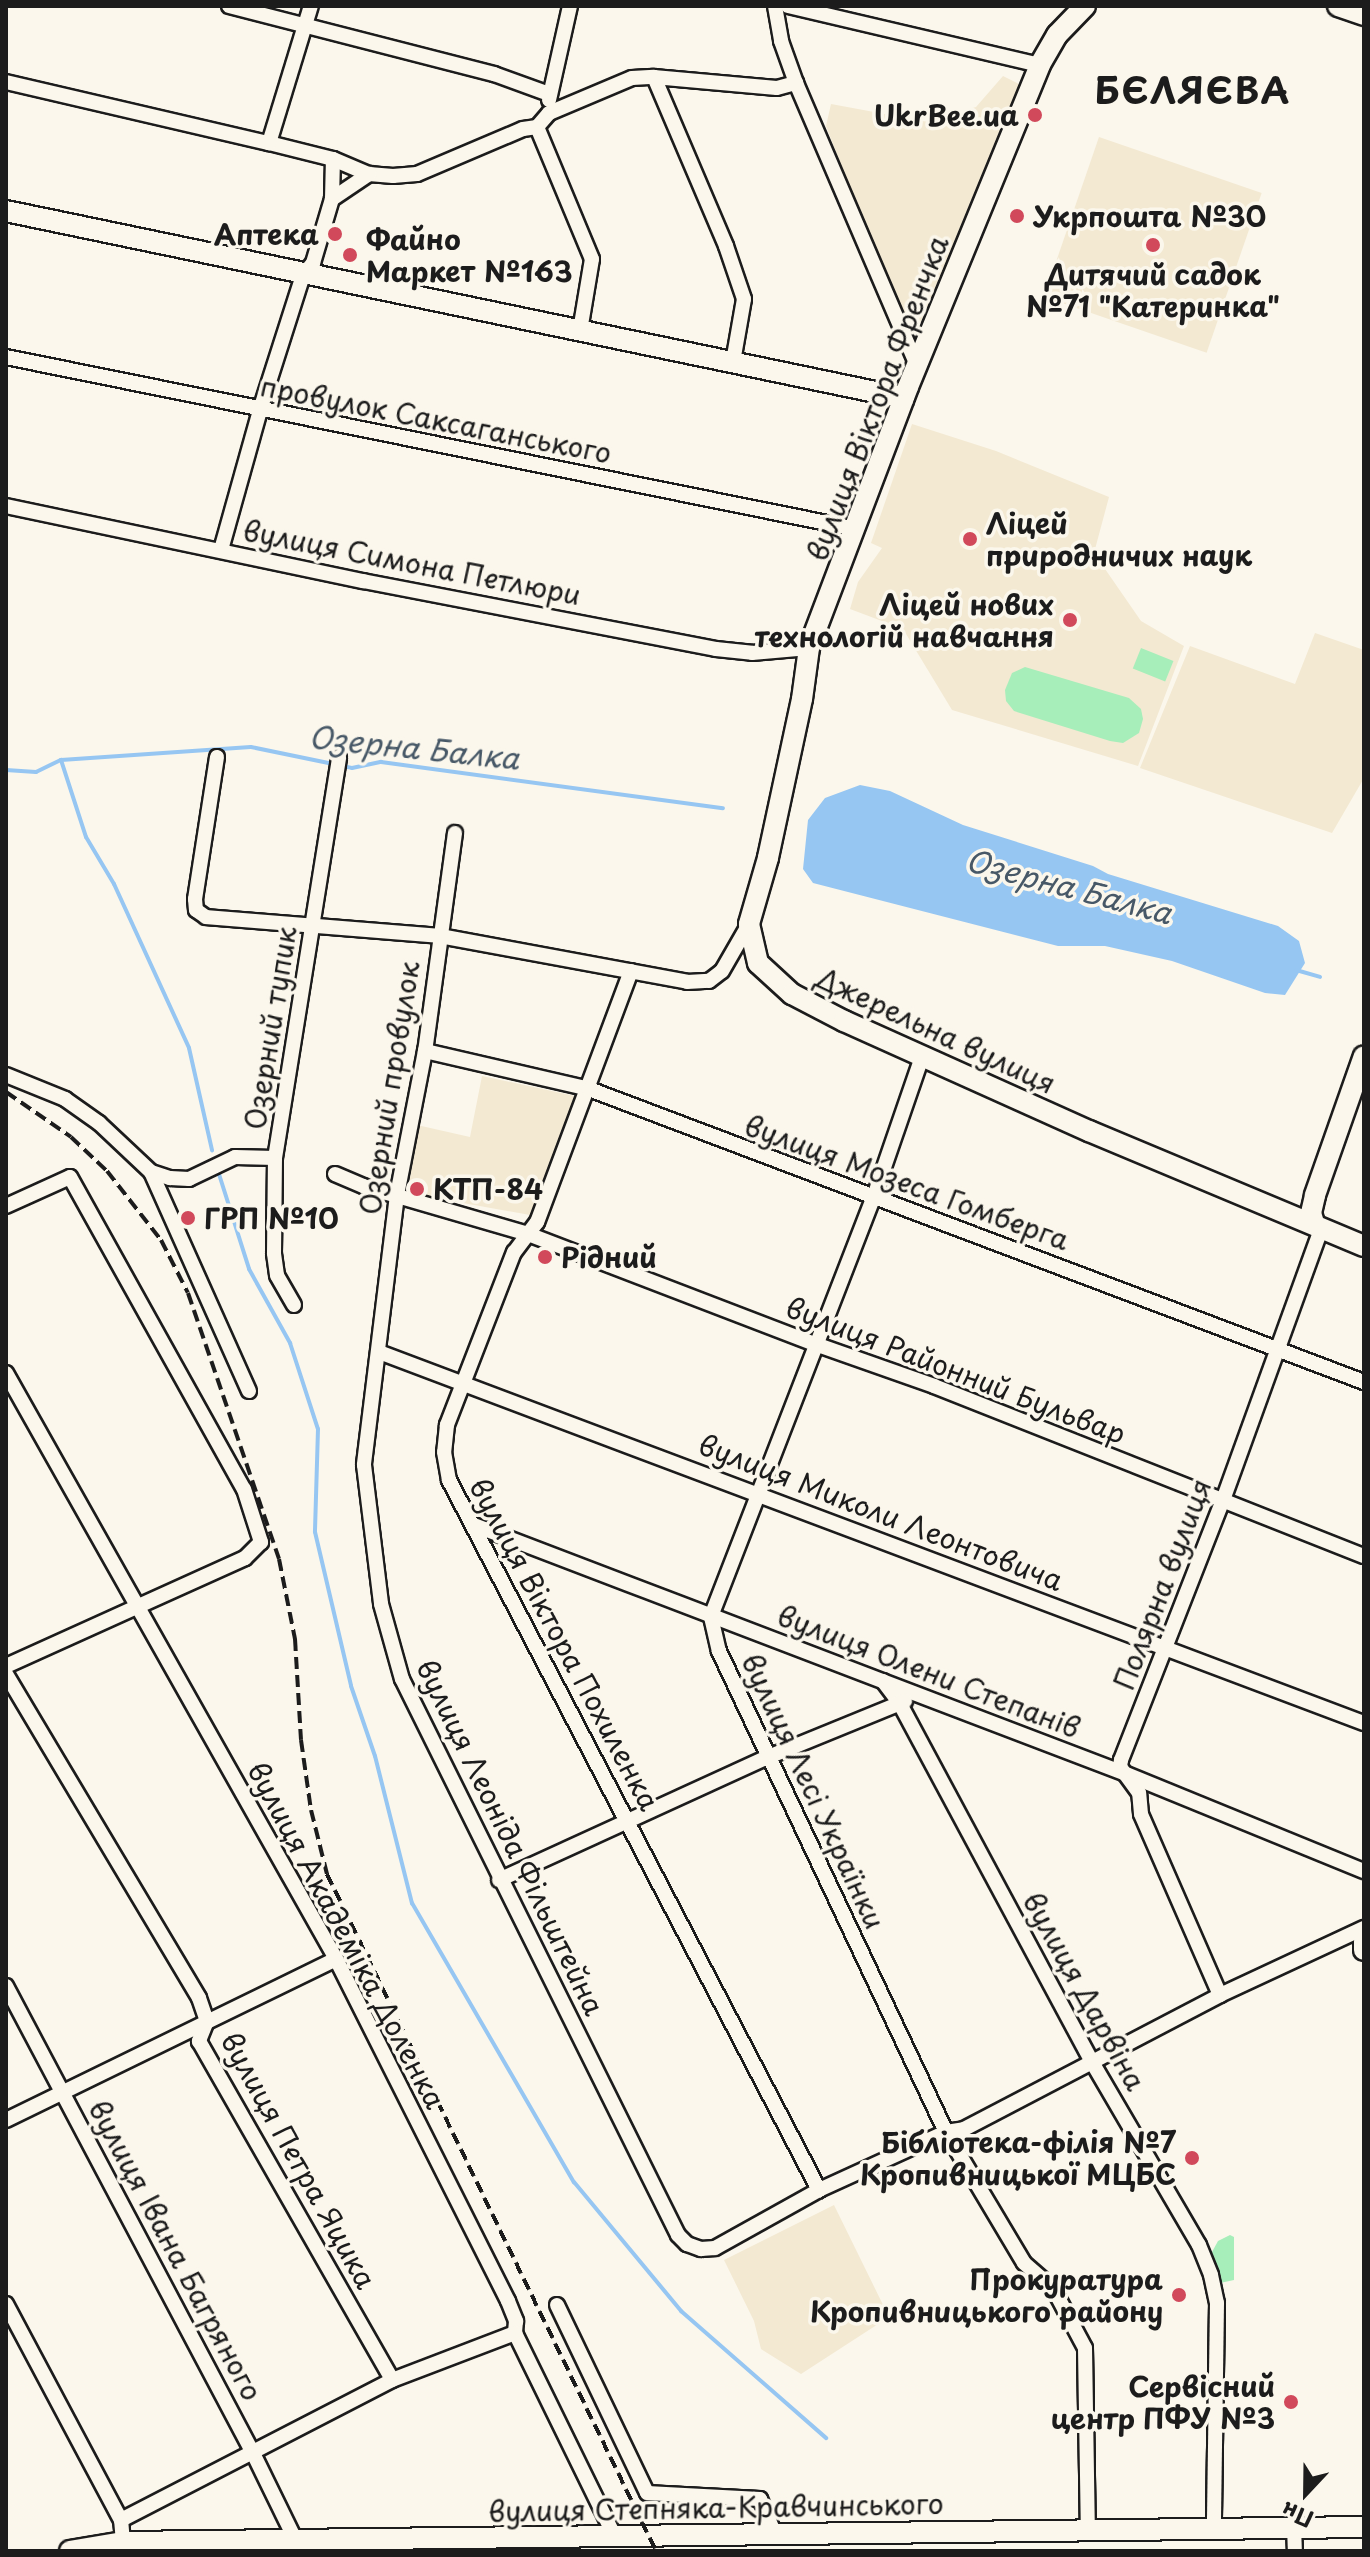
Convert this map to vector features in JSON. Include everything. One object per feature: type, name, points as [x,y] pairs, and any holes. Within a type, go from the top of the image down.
[{"type":"street","points":[[229,6],[494,74],[549,94]]},
{"type":"street","points":[[269,143],[311,6]]},
{"type":"street","points":[[549,113],[549,94],[570,6]]},
{"type":"street","points":[[775,6],[781,41],[796,83],[917,365]]},
{"type":"street","points":[[788,6],[1040,65]]},
{"type":"street","name":"вулиця Віктора Френчка","points":[[749,924],[798,721],[809,648],[857,529],[917,365],[1040,65],[1057,35],[1085,6]]},
{"type":"street","points":[[1338,6],[1364,15]]},
{"type":"street","points":[[6,82],[333,159],[369,174],[417,174],[523,129],[537,127],[549,113],[632,78],[654,77],[777,88],[796,83]]},
{"type":"street","points":[[654,77],[720,232],[744,299],[733,362]]},
{"type":"street","points":[[537,127],[592,259],[580,331]]},
{"type":"street","points":[[221,550],[260,410],[303,275],[313,263],[332,199],[333,159]]},
{"type":"street","points":[[332,199],[369,174]]},
{"type":"street","points":[[6,211],[904,398]]},
{"type":"street","name":"провулок Саксаганського","points":[[6,357],[857,529]]},
{"type":"street","name":"вулиця Симона Петлюри","points":[[6,506],[716,649],[752,653],[809,648]]},
{"type":"street","points":[[217,757],[195,899],[196,910],[206,917],[440,936],[687,982],[709,981],[722,971],[749,924]]},
{"type":"street","name":"Озерний тупик","points":[[294,1305],[277,1275],[274,1253],[275,1158],[339,757]]},
{"type":"street","name":"Озерний провулок","points":[[379,1352],[397,1195],[425,1051],[455,833]]},
{"type":"street","name":"Джерельна вулиця","points":[[749,924],[758,963],[792,994],[844,1021],[1089,1131],[1364,1246]]},
{"type":"street","name":"вулиця Віктора Похиленка","points":[[631,971],[537,1222],[514,1252],[447,1425],[444,1452],[449,1480],[819,2190]]},
{"type":"street","name":"вулиця Мозеса Гомберга","points":[[425,1051],[589,1089],[1364,1382]]},
{"type":"street","points":[[711,1617],[874,1196],[923,1054]]},
{"type":"street","points":[[1318,1226],[1311,1213],[1315,1195],[1364,1056]]},
{"type":"street","points":[[6,1075],[65,1099],[99,1123],[151,1172],[249,1391]]},
{"type":"street","points":[[151,1172],[189,1179],[235,1157],[275,1158]]},
{"type":"street","name":"вулиця Районний Бульвар","points":[[335,1174],[528,1234],[934,1386],[1364,1556]]},
{"type":"street","points":[[6,1206],[70,1177],[244,1489],[261,1542],[245,1558],[6,1666]]},
{"type":"street","name":"Полярна вулиця","points":[[1220,1995],[1141,1814],[1139,1793],[1120,1767],[1223,1500],[1278,1349],[1318,1226]]},
{"type":"street","name":"вулиця Миколи Леонтовича","points":[[379,1352],[1364,1723]]},
{"type":"street","name":"вулиця Леоніда Фільштейна","points":[[379,1352],[364,1465],[381,1604],[402,1679],[499,1880],[678,2235],[687,2244],[701,2249],[715,2248],[819,2190]]},
{"type":"street","name":"вулиця Академіка Доленка","points":[[6,1373],[336,1959],[508,2301],[516,2321],[515,2333],[614,2535]]},
{"type":"street","name":"вулиця Олени Степанів","points":[[474,1525],[1126,1774],[1364,1871]]},
{"type":"street","name":"вулиця Лесі Українки","points":[[711,1617],[719,1651],[946,2132],[1024,2263],[1053,2288],[1085,2348],[1088,2529]]},
{"type":"street","name":"вулиця Петра Яцика","points":[[6,1674],[199,1998],[207,2021],[199,2041],[392,2380]]},
{"type":"street","name":"вулиця Дарвіна","points":[[883,1680],[899,1702],[1092,2062],[1199,2245],[1211,2275],[1217,2303],[1214,2526]]},
{"type":"street","points":[[499,1880],[768,1757],[899,1702],[927,1697]]},
{"type":"street","points":[[819,2190],[946,2132],[964,2129],[1220,1995],[1364,1928]]},
{"type":"street","points":[[1364,1941],[1364,1950]]},
{"type":"street","points":[[6,2120],[336,1959]]},
{"type":"street","name":"вулиця Івана Багряного","points":[[6,1986],[253,2453],[295,2539]]},
{"type":"street","points":[[6,2304],[121,2520],[123,2542]]},
{"type":"street","points":[[557,2305],[647,2493],[760,2499],[775,2534]]},
{"type":"street","points":[[121,2520],[392,2380],[515,2333]]},
{"type":"street","name":"вулиця Степняка-Кравчинського","points":[[70,2551],[123,2542],[1214,2526],[1364,2527]]},
{"type":"street","points":[[1294,2526],[1295,2551]]},
{"type":"shaded area","points":[[1003,76],[1019,84],[921,322],[900,317],[826,126],[831,104],[928,122],[976,107]]},
{"type":"shaded area","name":"Дитячий садок №71 \"Катеринка\"","points":[[1099,137],[1262,193],[1207,353],[1044,297]]},
{"type":"shaded area","points":[[912,424],[996,451],[1109,497],[1094,553],[1141,621],[1184,646],[1138,766],[952,710],[903,629],[850,609],[858,582],[882,548],[871,543]]},
{"type":"shaded area","points":[[1315,633],[1364,650],[1364,778],[1332,833],[1140,768],[1190,646],[1295,684]]},
{"type":"shaded area","points":[[482,1076],[575,1096],[530,1215],[408,1193],[417,1125],[470,1137]]},
{"type":"shaded area","points":[[834,2205],[889,2317],[801,2374],[761,2349],[754,2321],[724,2260]]},
{"type":"green space","points":[[1141,648],[1173,661],[1165,682],[1133,668]]},
{"type":"green space","points":[[1025,667],[1129,698],[1141,709],[1143,719],[1139,733],[1123,743],[1110,741],[1014,711],[1006,701],[1005,690],[1012,673]]},
{"type":"green space","points":[[1230,2235],[1234,2237],[1234,2280],[1220,2283],[1212,2252],[1218,2241]]},
{"type":"water","points":[[860,785],[890,791],[963,825],[1093,866],[1108,874],[1278,926],[1299,941],[1305,963],[1285,995],[1265,993],[1172,961],[1105,946],[1058,946],[813,883],[803,869],[808,820],[825,798]]},
{"type":"waterway","name":"Озерна Балка","points":[[6,770],[36,772],[61,760],[251,747],[333,764]]},
{"type":"waterway","points":[[61,760],[86,837],[114,884],[189,1048],[212,1150]]},
{"type":"waterway","name":"Озерна Балка","points":[[342,766],[352,768],[381,762],[723,808]]},
{"type":"waterway","name":"Озерна Балка","points":[[1296,970],[1320,977]]},
{"type":"waterway","points":[[218,1171],[249,1269],[290,1343],[318,1429],[315,1532],[351,1686],[375,1756],[412,1903],[574,2182],[681,2311],[826,2438]]},
{"type":"railway","points":[[6,1092],[71,1137],[107,1171],[161,1240],[188,1293],[279,1559],[295,1639],[301,1740],[311,1810],[327,1874],[656,2551]]},
{"type":"place","name":"UkrBee.ua","points":[[1035,115]]},
{"type":"place","name":"Укрпошта №30","points":[[1017,216]]},
{"type":"place","name":"Аптека","points":[[335,234]]},
{"type":"place","name":"Дитячий садок №71 \"Катеринка\"","points":[[1153,245]]},
{"type":"place","name":"Файно Маркет №163","points":[[350,255]]},
{"type":"place","name":"Ліцей природничих наук","points":[[970,539]]},
{"type":"place","name":"Ліцей нових технологій навчання","points":[[1070,620]]},
{"type":"place","name":"КТП-84","points":[[417,1189]]},
{"type":"place","name":"ГРП №10","points":[[188,1218]]},
{"type":"place","name":"Рідний","points":[[545,1257]]},
{"type":"place","name":"Бібліотека-філія №7 Кропивницької МЦБС","points":[[1192,2158]]},
{"type":"place","name":"Прокуратура Кропивницького району","points":[[1179,2295]]},
{"type":"place","name":"Сервісний центр ПФУ №3","points":[[1291,2402]]},
{"type":"district","name":"БЄЛЯЄВА","points":[[1193,90]]}]
